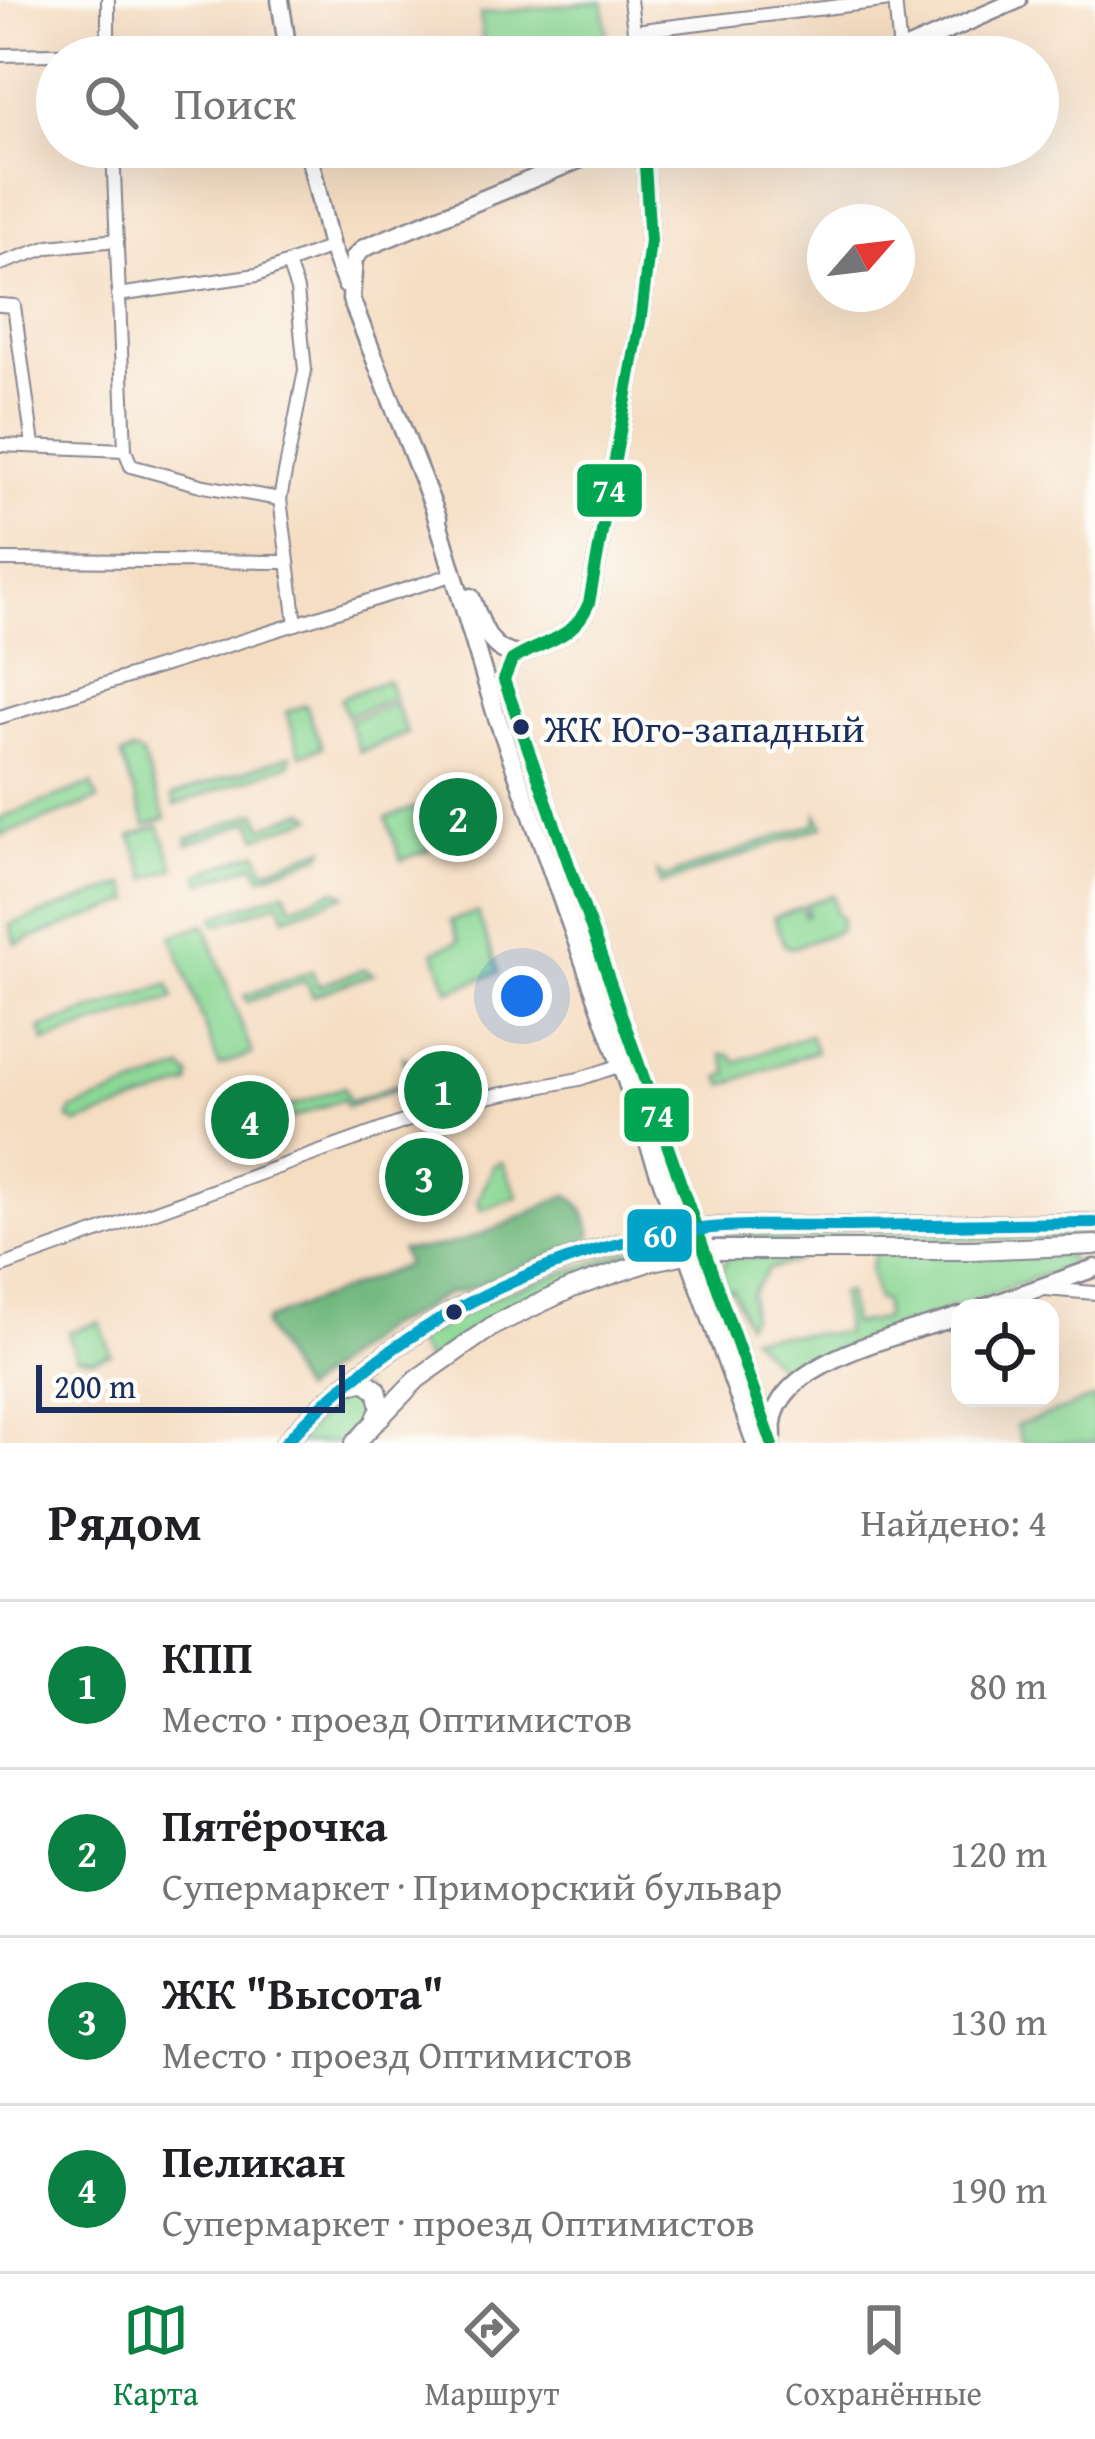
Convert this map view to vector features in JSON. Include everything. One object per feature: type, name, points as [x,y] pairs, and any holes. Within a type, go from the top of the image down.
[{"type":"main road","points":[[280,0],[286,36]]},
{"type":"main road","points":[[937,36],[1018,0]]},
{"type":"main road","points":[[312,168],[331,247],[487,635],[500,651],[519,655]]},
{"type":"main road","points":[[351,299],[351,267],[364,248],[558,168]]},
{"type":"main road","points":[[503,709],[506,666],[519,655],[564,636],[577,625],[589,603],[641,316],[650,241],[646,170]]},
{"type":"main road","points":[[325,223],[341,242],[364,248]]},
{"type":"main road","points":[[435,512],[630,1062],[699,1229],[695,1252],[755,1443]]},
{"type":"main road","points":[[630,1062],[678,1233],[695,1252],[773,1443]]},
{"type":"main road","points":[[285,1443],[347,1383],[451,1311],[500,1287],[608,1250],[699,1229],[1095,1223]]},
{"type":"main road","points":[[355,1443],[417,1378],[470,1340],[531,1305],[616,1272],[695,1252],[1095,1245]]},
{"type":"main road","points":[[1009,1299],[1092,1269]]},
{"type":"main road","points":[[773,1443],[774,1409],[781,1395],[805,1373],[951,1319]]},
{"type":"main road","points":[[394,1348],[390,1356],[393,1372],[402,1379],[417,1378]]},
{"type":"main road","points":[[347,1383],[366,1382],[377,1390],[376,1419]]},
{"type":"street","points":[[108,0],[108,36]]},
{"type":"street","points":[[630,0],[634,31],[893,0],[894,36]]},
{"type":"street","points":[[0,55],[36,55]]},
{"type":"street","points":[[113,168],[124,450],[130,466],[204,486],[280,499]]},
{"type":"street","points":[[0,264],[49,247],[117,240]]},
{"type":"street","points":[[118,295],[237,279],[331,247]]},
{"type":"street","points":[[288,264],[297,290],[305,370],[280,499],[296,624]]},
{"type":"street","points":[[0,305],[14,307],[33,445]]},
{"type":"street","points":[[0,445],[124,450]]},
{"type":"street","points":[[0,560],[287,562]]},
{"type":"street","points":[[0,717],[446,577]]},
{"type":"street","points":[[0,1267],[456,1102],[579,1079],[630,1062]]},
{"type":"street","points":[[1092,1269],[1084,1283],[1095,1293]]},
{"type":"street","points":[[1038,1289],[1095,1293]]},
{"type":"green space","points":[[603,1],[607,36],[482,36],[480,14]]},
{"type":"green space","points":[[387,680],[394,698],[347,716],[340,698]]},
{"type":"green space","points":[[395,703],[407,734],[360,752],[348,721]]},
{"type":"green space","points":[[306,705],[322,747],[301,755],[286,712]]},
{"type":"green space","points":[[133,751],[142,755],[166,818],[146,825],[121,756]]},
{"type":"green space","points":[[291,755],[290,764],[175,805],[172,796]]},
{"type":"green space","points":[[92,784],[98,800],[0,836],[0,818]]},
{"type":"green space","points":[[414,808],[429,850],[401,860],[386,818]]},
{"type":"green space","points":[[305,811],[313,817],[258,837],[251,821],[188,845],[187,839],[257,812],[263,827]]},
{"type":"green space","points":[[817,814],[824,826],[660,885],[657,872],[663,878],[816,823]]},
{"type":"green space","points":[[159,826],[175,868],[147,879],[131,836]]},
{"type":"green space","points":[[325,848],[321,855],[261,877],[255,864],[202,883],[199,874],[258,852],[265,870]]},
{"type":"green space","points":[[126,884],[132,901],[16,944],[10,925]]},
{"type":"green space","points":[[336,890],[345,895],[285,917],[279,902],[217,925],[214,917],[285,891],[291,906]]},
{"type":"green space","points":[[833,895],[836,914],[842,919],[839,931],[792,948],[784,945],[774,917],[801,907],[805,916],[805,905]]},
{"type":"green space","points":[[477,912],[499,972],[449,991],[434,951],[459,941],[451,921]]},
{"type":"green space","points":[[205,924],[252,1054],[219,1066],[172,936]]},
{"type":"green space","points":[[365,969],[373,974],[313,996],[306,981],[247,1002],[244,996],[312,971],[318,986]]},
{"type":"green space","points":[[169,984],[174,998],[45,1042],[40,1028]]},
{"type":"green space","points":[[810,1035],[816,1051],[724,1085],[720,1077],[729,1073],[722,1054],[736,1062]]},
{"type":"green space","points":[[403,1057],[434,1075],[347,1107],[343,1099],[290,1119],[286,1108],[344,1087],[350,1102],[411,1080]]},
{"type":"green space","points":[[183,1069],[190,1076],[189,1085],[77,1124],[69,1119],[71,1110]]},
{"type":"green space","points":[[502,1162],[518,1197],[481,1210],[478,1200],[494,1165]]},
{"type":"green space","points":[[567,1195],[583,1211],[592,1234],[588,1241],[446,1294],[383,1327],[301,1392],[264,1326],[266,1320],[406,1265],[401,1250],[466,1240]]},
{"type":"green space","points":[[1095,1229],[1095,1239],[708,1240],[713,1235]]},
{"type":"green space","points":[[640,1247],[644,1257],[466,1334],[427,1361],[414,1342],[497,1295]]},
{"type":"green space","points":[[875,1253],[1070,1255],[1071,1261],[1066,1267],[979,1299],[951,1299],[951,1309],[782,1371],[750,1336],[845,1333],[840,1293],[847,1292],[852,1324],[885,1319],[870,1269]]},
{"type":"green space","points":[[728,1257],[800,1257],[768,1269],[751,1294],[751,1317],[746,1323],[732,1289],[725,1290],[720,1271]]},
{"type":"green space","points":[[100,1322],[111,1354],[76,1357],[68,1332]]},
{"type":"green space","points":[[349,1390],[363,1390],[372,1409],[346,1443],[293,1443]]},
{"type":"green space","points":[[1095,1398],[1095,1443],[1022,1443],[1016,1426]]},
{"type":"transit line","name":"74","points":[[645,168],[650,241],[641,316],[589,603],[566,632],[512,660],[504,680],[772,1443]]},
{"type":"transit line","name":"60","points":[[285,1443],[325,1403],[421,1330],[530,1274],[587,1253],[644,1238],[719,1227],[1095,1223]]},
{"type":"place","name":"ЖК Юго-западный","points":[[521,727]]},
{"type":"place","name":"Пятёрочка","points":[[458,817]]},
{"type":"place","name":"КПП","points":[[443,1090]]},
{"type":"place","name":"Пеликан","points":[[250,1120]]},
{"type":"place","name":"ЖК \"Высота\"","points":[[424,1177]]}]
